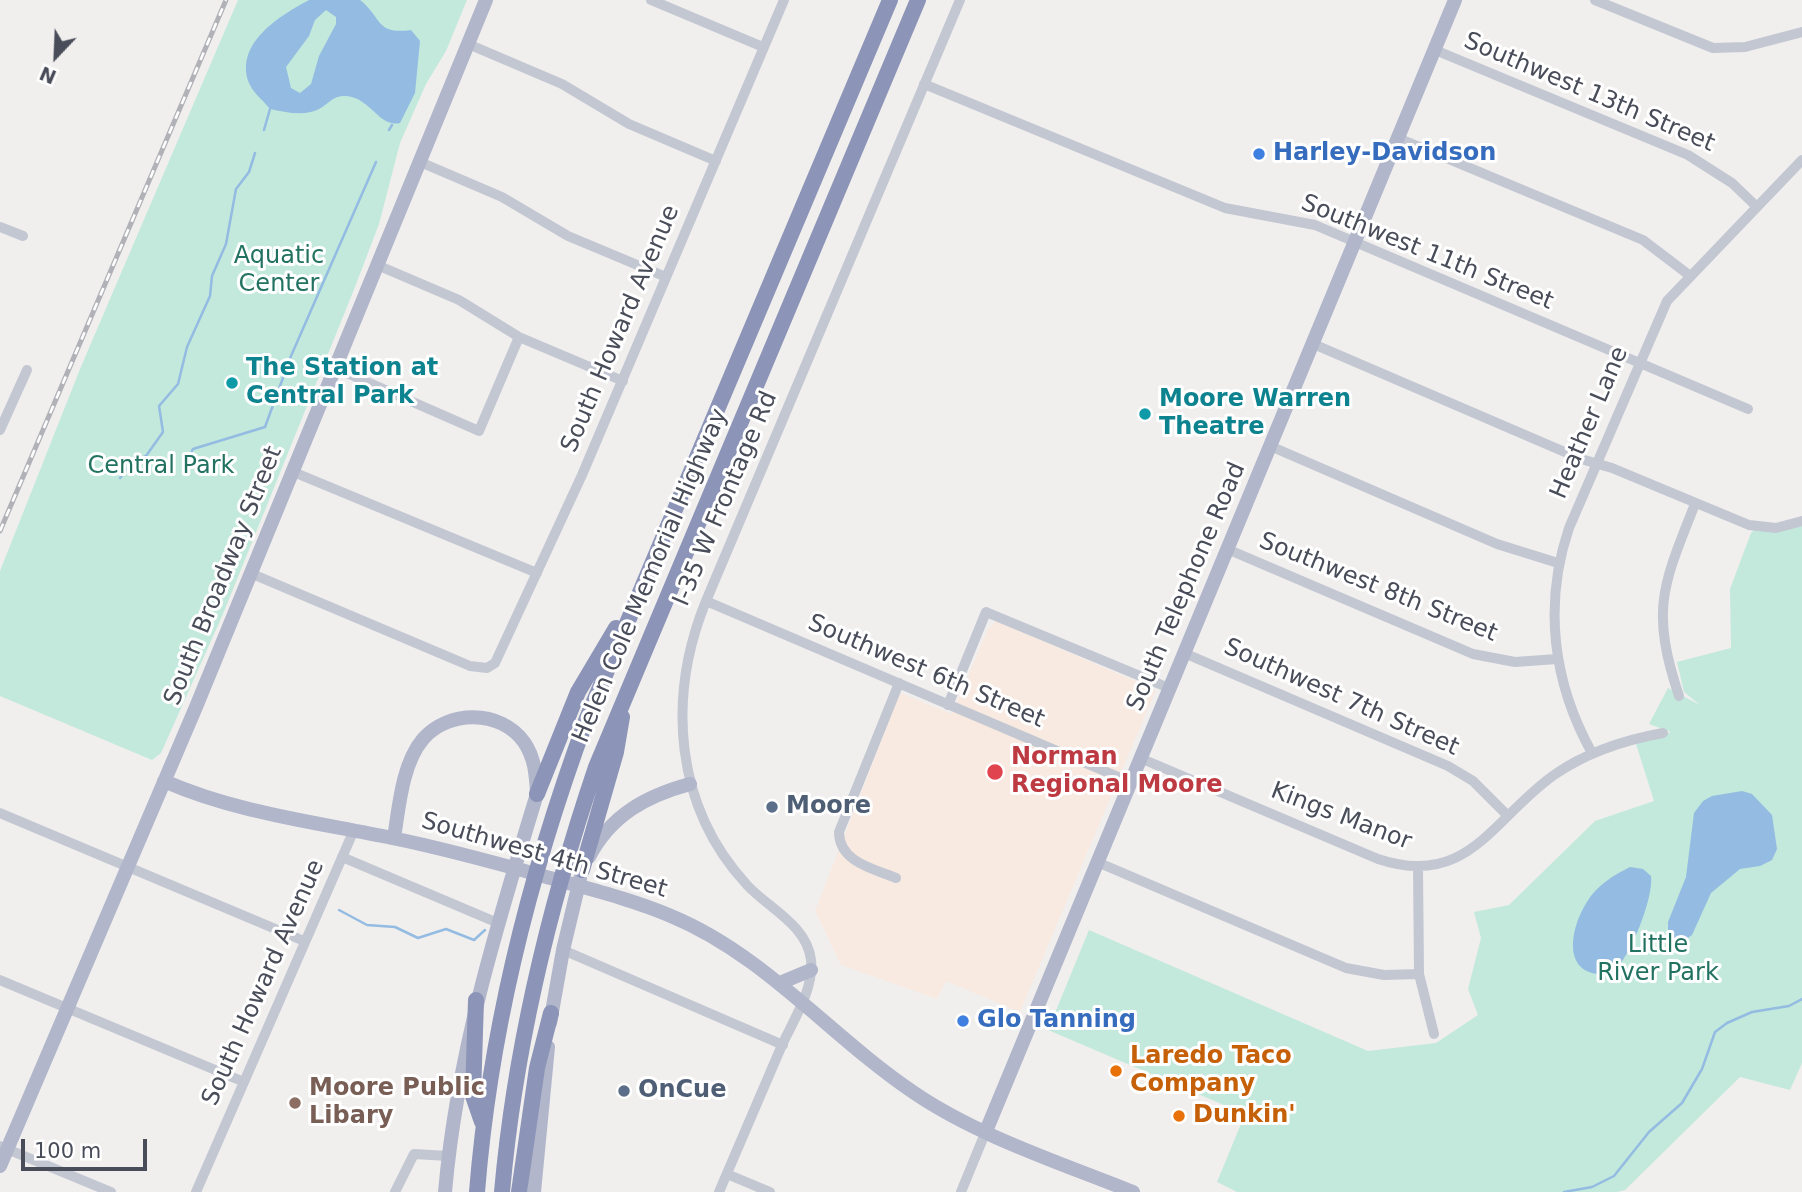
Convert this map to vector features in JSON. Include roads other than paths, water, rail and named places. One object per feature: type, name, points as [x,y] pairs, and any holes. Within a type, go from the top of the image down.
[{"type":"highway","name":"Helen Cole Memorial Highway","points":[[477,1192],[494,1047],[512,960],[543,843],[587,718],[890,0]]},
{"type":"highway","name":"Helen Cole Memorial Highway","points":[[502,1192],[520,1051],[539,956],[567,851],[627,688],[918,0]]},
{"type":"highway","points":[[537,794],[588,672],[640,591]]},
{"type":"highway","points":[[582,870],[616,752],[627,688]]},
{"type":"highway","points":[[476,1000],[473,1096],[484,1126]]},
{"type":"highway","points":[[519,1192],[537,1069],[551,1013]]},
{"type":"main road","name":"South Broadway Street","points":[[0,1166],[4,1148],[128,867],[486,0]]},
{"type":"main road","name":"South Telephone Road","points":[[986,1131],[1455,0]]},
{"type":"main road","points":[[394,838],[412,757],[424,738],[450,721],[479,717],[514,732],[533,759],[537,794],[476,1000],[458,1085],[445,1192]]},
{"type":"main road","name":"Southwest 4th Street","points":[[164,780],[230,806],[394,838],[492,861],[639,903],[695,927],[730,946],[779,983],[891,1077],[929,1103],[986,1131],[1133,1192]]},
{"type":"main road","points":[[534,1192],[551,1013],[582,870],[603,835],[623,814],[652,796],[690,783]]},
{"type":"main road","points":[[779,983],[811,970]]},
{"type":"street","points":[[651,0],[763,47]]},
{"type":"street","name":"South Howard Avenue","points":[[250,573],[470,666],[487,668],[499,657],[623,381],[784,0]]},
{"type":"street","name":"I-35 W Frontage Rd","points":[[811,970],[809,953],[802,936],[746,884],[707,825],[690,783],[682,746],[681,698],[690,642],[706,601],[960,0]]},
{"type":"street","points":[[1595,0],[1713,48],[1745,47],[1802,32]]},
{"type":"street","points":[[468,44],[562,84],[629,124],[716,161]]},
{"type":"street","name":"Southwest 13th Street","points":[[1435,50],[1688,155],[1732,183],[1756,206]]},
{"type":"street","name":"Southwest 11th Street","points":[[924,84],[1225,208],[1300,220],[1354,241],[1748,409]]},
{"type":"street","points":[[1398,138],[1643,240],[1689,275]]},
{"type":"street","name":"Heather Lane","points":[[1592,753],[1570,708],[1557,659],[1553,613],[1558,563],[1569,528],[1667,301],[1802,160]]},
{"type":"street","points":[[420,162],[502,197],[582,242],[666,277]]},
{"type":"street","points":[[0,227],[23,236]]},
{"type":"street","points":[[377,265],[459,300],[519,337],[623,381]]},
{"type":"street","points":[[333,367],[479,430],[519,337]]},
{"type":"street","points":[[1311,343],[1749,525],[1776,528],[1802,521]]},
{"type":"street","points":[[0,430],[27,370]]},
{"type":"street","points":[[1270,446],[1497,544],[1558,563]]},
{"type":"street","points":[[291,471],[537,573]]},
{"type":"street","points":[[1679,696],[1663,644],[1661,605],[1670,566],[1695,504]]},
{"type":"street","name":"Southwest 8th Street","points":[[1227,549],[1473,654],[1515,662],[1557,659]]},
{"type":"street","name":"Southwest 6th Street","points":[[706,601],[1130,782]]},
{"type":"street","points":[[948,705],[986,612],[1169,688]]},
{"type":"street","name":"Southwest 7th Street","points":[[1184,653],[1448,766],[1473,781],[1508,816]]},
{"type":"street","points":[[896,878],[857,862],[843,849],[840,842],[841,826],[899,683]]},
{"type":"street","name":"Kings Manor","points":[[1140,758],[1378,859],[1418,867],[1444,863],[1469,852],[1541,785],[1592,753],[1634,738],[1663,733]]},
{"type":"street","points":[[0,813],[304,941]]},
{"type":"street","name":"South Howard Avenue","points":[[196,1192],[354,830]]},
{"type":"street","points":[[342,857],[498,923]]},
{"type":"street","points":[[1097,862],[1346,968],[1384,975],[1419,974]]},
{"type":"street","points":[[1418,867],[1419,974],[1434,1034]]},
{"type":"street","points":[[563,950],[783,1045]]},
{"type":"street","points":[[719,1192],[802,1002],[811,970]]},
{"type":"street","points":[[0,980],[244,1082]]},
{"type":"street","name":"South Telephone Road","points":[[961,1192],[986,1131]]},
{"type":"street","points":[[4,1148],[111,1192]]},
{"type":"street","points":[[395,1192],[414,1154],[448,1156]]},
{"type":"street","points":[[727,1174],[770,1192]]},
{"type":"water","points":[[309,0],[360,0],[385,27],[399,31],[411,30],[420,41],[415,93],[400,123],[386,121],[360,100],[352,97],[339,96],[313,111],[294,113],[270,109],[256,93],[249,83],[246,69],[248,55],[254,43],[274,22]],"holes":[[[326,10],[336,17],[336,24],[319,56],[311,84],[300,93],[291,88],[286,67],[309,36],[315,20]]]},
{"type":"water","points":[[1742,791],[1752,794],[1772,815],[1777,849],[1772,860],[1760,866],[1740,869],[1711,893],[1692,935],[1681,943],[1674,942],[1668,935],[1668,922],[1686,877],[1694,813],[1703,801],[1712,796]]},
{"type":"water","points":[[1630,867],[1643,869],[1651,876],[1649,899],[1639,929],[1625,957],[1610,974],[1583,969],[1576,961],[1573,950],[1573,938],[1581,913],[1600,886]]},
{"type":"waterway","points":[[264,130],[270,109]]},
{"type":"waterway","points":[[389,130],[392,125]]},
{"type":"waterway","points":[[120,478],[131,463],[146,456],[163,432],[159,406],[178,384],[187,347],[210,296],[212,276],[226,244],[236,189],[249,172],[255,153]]},
{"type":"waterway","points":[[186,463],[193,449],[265,427],[291,356],[376,162]]},
{"type":"waterway","points":[[339,910],[367,925],[395,927],[418,938],[446,929],[474,940],[485,930]]},
{"type":"waterway","points":[[1564,1192],[1592,1187],[1614,1176],[1649,1132],[1682,1103],[1702,1069],[1715,1032],[1727,1023],[1752,1012],[1789,1006],[1802,999]]},
{"type":"railway","points":[[0,531],[226,0]]},
{"type":"place","name":"Harley-Davidson","points":[[1259,154]]},
{"type":"place","name":"The Station at Central Park","points":[[232,383]]},
{"type":"place","name":"Moore Warren Theatre","points":[[1145,414]]},
{"type":"place","name":"Norman Regional Moore","points":[[995,772]]},
{"type":"place","name":"Moore","points":[[772,807]]},
{"type":"place","name":"Glo Tanning","points":[[963,1021]]},
{"type":"place","name":"Laredo Taco Company","points":[[1116,1071]]},
{"type":"place","name":"OnCue","points":[[624,1091]]},
{"type":"place","name":"Moore Public Libary","points":[[295,1103]]},
{"type":"place","name":"Dunkin'","points":[[1179,1116]]},
{"type":"park label","name":"Aquatic Center","points":[[279,271]]},
{"type":"park label","name":"Central Park","points":[[161,467]]},
{"type":"park label","name":"Little River Park","points":[[1658,960]]}]
